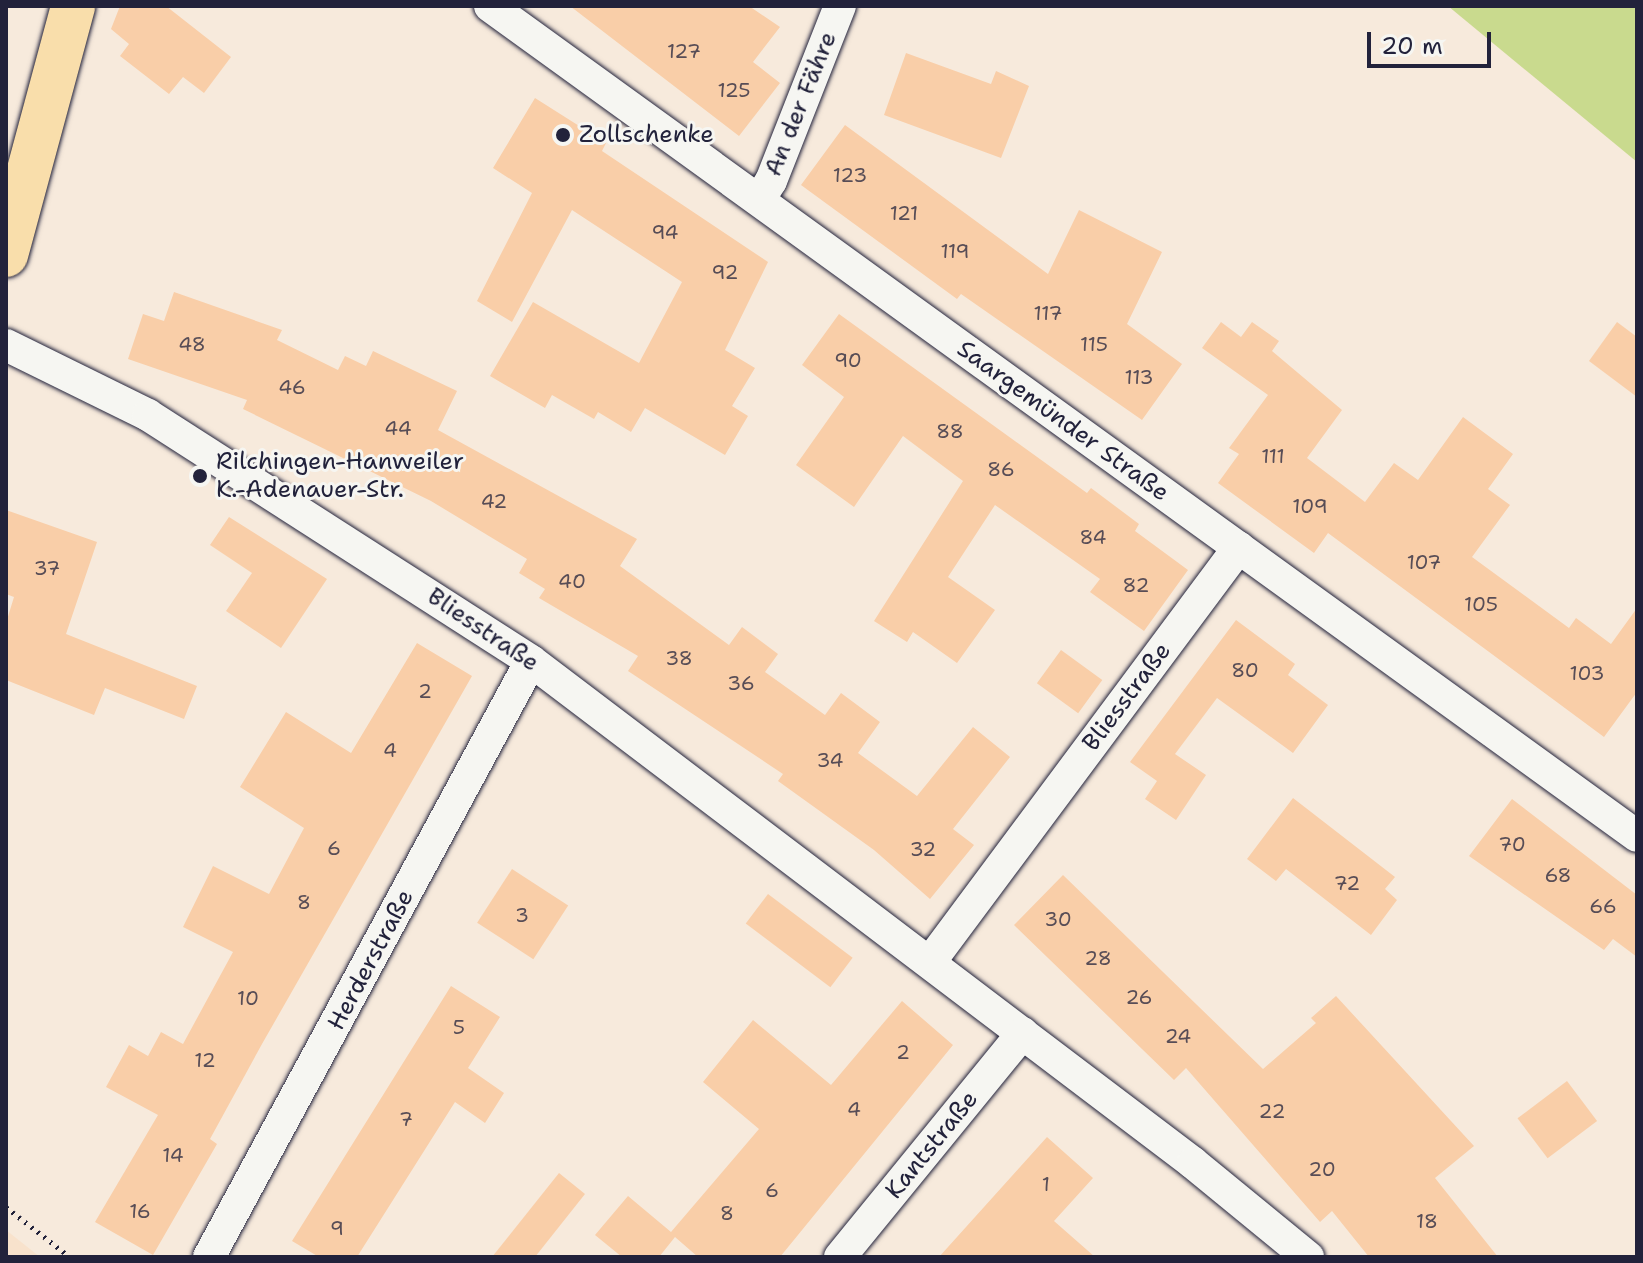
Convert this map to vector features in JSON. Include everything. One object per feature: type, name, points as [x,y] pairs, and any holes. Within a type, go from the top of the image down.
[{"type":"main road","points":[[6,255],[73,6]]},
{"type":"street","name":"Saargemünder Straße","points":[[490,6],[1637,836]]},
{"type":"street","name":"An der Fähre","points":[[759,200],[771,181],[840,6]]},
{"type":"street","name":"Bliesstraße","points":[[6,345],[148,415],[531,661],[1023,1033],[1308,1257]]},
{"type":"street","name":"Bliesstraße","points":[[930,962],[1239,547]]},
{"type":"street","name":"Herderstraße","points":[[209,1257],[531,661]]},
{"type":"street","name":"Kantstraße","points":[[840,1257],[1023,1033]]},
{"type":"path","points":[[6,1207],[70,1257]]},
{"type":"shaded area","points":[[6,1230],[40,1257],[6,1257]]},
{"type":"green space","points":[[1448,6],[1637,6],[1637,162]]},
{"type":"building","points":[[120,6],[166,6],[231,57],[204,93],[183,77],[169,94],[120,56],[129,44],[111,29]]},
{"type":"building","points":[[570,6],[749,6],[780,27],[753,62],[780,83],[739,136]]},
{"type":"building","points":[[906,53],[991,84],[996,71],[1029,86],[1001,158],[884,115]]},
{"type":"building","points":[[535,98],[606,143],[602,151],[768,262],[725,350],[755,368],[732,406],[748,416],[725,455],[645,408],[631,432],[598,412],[594,419],[552,395],[545,408],[490,376],[533,302],[639,363],[682,282],[572,210],[512,322],[477,301],[532,193],[493,168]]},
{"type":"building","points":[[845,125],[1048,274],[1079,210],[1162,252],[1127,324],[1182,364],[1142,420],[961,294],[957,299],[801,185]]},
{"type":"building","points":[[174,292],[282,330],[277,340],[338,370],[345,356],[366,366],[373,351],[457,391],[438,430],[637,539],[620,566],[729,645],[742,627],[778,654],[765,672],[825,715],[841,693],[880,722],[858,753],[917,796],[973,727],[1010,757],[953,829],[974,845],[930,899],[874,850],[778,781],[783,774],[628,671],[638,656],[539,598],[545,589],[519,573],[527,559],[431,501],[243,409],[247,400],[128,359],[143,314],[164,321]]},
{"type":"building","points":[[839,314],[1087,493],[1091,488],[1139,524],[1135,531],[1188,570],[1144,631],[1090,592],[1100,579],[995,505],[948,577],[995,610],[957,663],[913,632],[907,642],[874,621],[963,481],[903,436],[854,507],[796,465],[844,397],[802,365]]},
{"type":"building","points":[[1221,322],[1241,337],[1252,322],[1279,341],[1272,351],[1342,410],[1307,458],[1365,502],[1394,463],[1418,480],[1463,417],[1513,454],[1488,489],[1510,505],[1472,557],[1569,628],[1576,618],[1611,644],[1637,608],[1637,692],[1604,737],[1328,533],[1314,553],[1218,483],[1239,454],[1229,448],[1268,395],[1202,348]]},
{"type":"building","points":[[1617,322],[1637,337],[1637,397],[1589,361]]},
{"type":"building","points":[[6,510],[97,542],[66,634],[197,686],[184,719],[105,688],[94,715],[6,680],[6,623],[14,597],[6,594]]},
{"type":"building","points":[[229,517],[327,579],[281,648],[226,611],[252,573],[210,545]]},
{"type":"building","points":[[1236,620],[1295,664],[1288,675],[1328,705],[1293,753],[1217,698],[1175,754],[1206,775],[1176,820],[1145,799],[1157,781],[1130,762]]},
{"type":"building","points":[[417,643],[472,676],[262,1044],[210,1139],[217,1144],[153,1255],[95,1222],[158,1115],[106,1087],[129,1045],[148,1056],[161,1032],[183,1044],[233,952],[183,927],[213,866],[269,894],[304,828],[240,787],[286,712],[351,753]]},
{"type":"building","points":[[1061,650],[1102,680],[1078,713],[1037,683]]},
{"type":"building","points":[[1293,798],[1395,877],[1385,889],[1397,900],[1371,935],[1286,869],[1276,881],[1247,859]]},
{"type":"building","points":[[1512,799],[1637,895],[1637,957],[1613,939],[1604,950],[1469,856]]},
{"type":"building","points":[[512,869],[568,905],[533,959],[477,923]]},
{"type":"building","points":[[1063,875],[1263,1069],[1316,1023],[1311,1018],[1336,996],[1474,1146],[1435,1178],[1498,1257],[1369,1257],[1332,1211],[1320,1222],[1186,1068],[1174,1080],[1014,925]]},
{"type":"building","points":[[768,894],[853,958],[830,987],[746,924]]},
{"type":"building","points":[[451,986],[500,1017],[468,1068],[504,1093],[485,1123],[455,1102],[357,1257],[319,1257],[292,1241]]},
{"type":"building","points":[[902,1001],[953,1045],[780,1257],[698,1257],[675,1237],[659,1257],[622,1257],[595,1235],[628,1196],[671,1232],[759,1129],[703,1082],[753,1020],[831,1085]]},
{"type":"building","points":[[1567,1081],[1597,1121],[1548,1158],[1517,1118]]},
{"type":"building","points":[[1047,1137],[1093,1178],[1054,1221],[1095,1257],[939,1257]]},
{"type":"building","points":[[559,1173],[585,1194],[535,1257],[492,1257]]},
{"type":"place","name":"Zollschenke","points":[[563,135]]},
{"type":"place","name":"Rilchingen-Hanweiler K.-Adenauer-Str.","points":[[200,476]]}]
